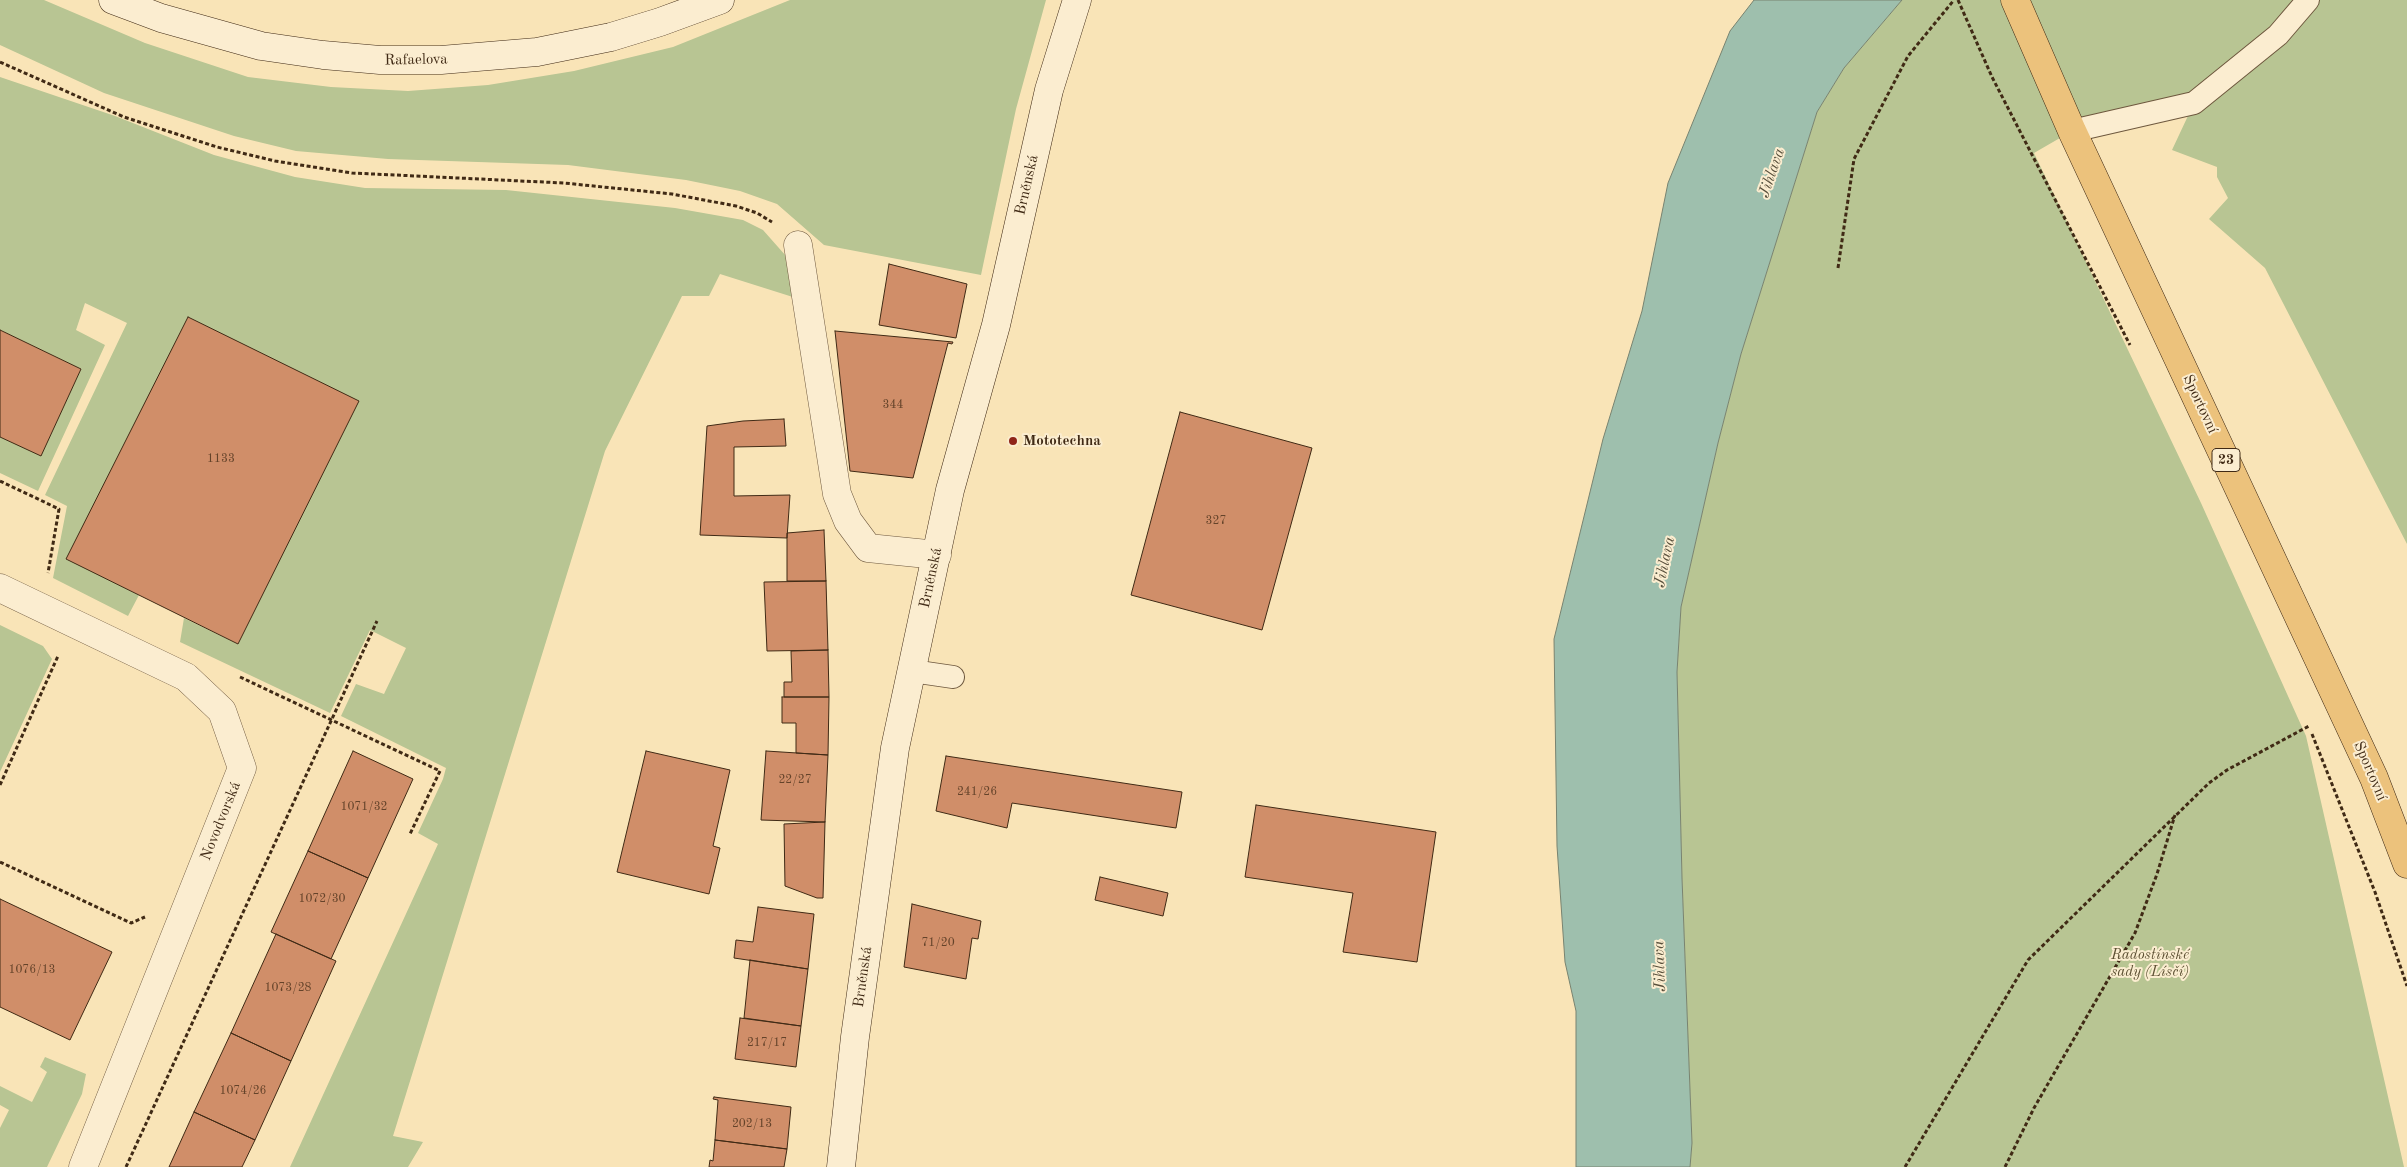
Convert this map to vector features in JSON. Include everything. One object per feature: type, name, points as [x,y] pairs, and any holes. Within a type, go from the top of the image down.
[{"type":"main road","name":"Sportovní","points":[[2015,0],[2072,130],[2363,752],[2407,864]]},
{"type":"street","name":"Rafaelova","points":[[114,0],[188,26],[261,46],[323,55],[389,60],[441,60],[537,52],[611,37],[660,22],[720,0]]},
{"type":"street","name":"Brněnská","points":[[841,1167],[855,1037],[888,792],[912,671],[950,490],[996,325],[1049,90],[1077,0]]},
{"type":"street","points":[[798,245],[836,494],[848,521],[868,548],[937,555]]},
{"type":"street","name":"Novodvorská","points":[[0,588],[186,677],[222,711],[242,768],[83,1167]]},
{"type":"lane","points":[[2072,130],[2194,103],[2278,34],[2308,0]]},
{"type":"lane","points":[[912,671],[952,677]]},
{"type":"path","points":[[1838,268],[1854,159],[1908,56],[1956,0],[1992,77],[2133,350]]},
{"type":"path","points":[[0,62],[124,117],[217,147],[275,161],[352,173],[564,182],[710,200],[757,213],[776,224],[798,245]]},
{"type":"path","points":[[126,1167],[377,621]]},
{"type":"path","points":[[0,785],[58,656],[55,646]]},
{"type":"path","points":[[58,656],[66,657]]},
{"type":"path","points":[[2304,717],[2375,892],[2407,986]]},
{"type":"path","points":[[1905,1167],[2028,960],[2175,814],[2228,770],[2309,726]]},
{"type":"path","points":[[2005,1167],[2034,1108],[2135,933],[2157,874],[2175,814]]},
{"type":"path","points":[[0,862],[131,923],[149,916]]},
{"type":"green space","points":[[0,0],[44,0],[145,43],[248,77],[331,87],[408,91],[488,85],[574,71],[673,47],[790,0],[1046,0],[1016,109],[981,275],[824,245],[777,204],[740,191],[686,180],[568,165],[388,159],[296,151],[234,136],[104,93],[0,45]]},
{"type":"green space","name":"Radostínské sady (Lísčí)","points":[[1902,0],[2407,0],[2407,544],[2265,268],[2209,219],[2228,198],[2217,177],[2217,167],[2172,150],[2194,103],[2072,131],[2034,153],[2201,503],[2306,736],[2404,1167],[1690,1167],[1692,1143],[1682,878],[1677,672],[1681,607],[1718,443],[1741,354],[1817,112],[1844,68]]},
{"type":"green space","points":[[0,77],[115,116],[214,155],[295,177],[365,188],[506,190],[675,208],[743,220],[763,230],[786,256],[796,298],[720,274],[709,296],[682,296],[605,451],[393,1136],[423,1142],[408,1167],[290,1167],[438,844],[418,833],[443,779],[446,768],[341,716],[356,684],[384,694],[406,648],[370,630],[330,713],[180,642],[184,618],[238,644],[358,401],[67,559],[139,595],[128,616],[53,578],[67,506],[45,495],[127,323],[85,303],[76,330],[105,345],[38,491],[0,473],[0,437],[41,455],[81,369],[0,330]]},
{"type":"green space","points":[[0,625],[43,646],[52,659],[0,772]]},
{"type":"green space","points":[[45,1057],[86,1074],[82,1094],[47,1167],[0,1167],[0,1128],[9,1110],[0,1105],[0,1086],[32,1102],[47,1072],[40,1067]]},
{"type":"water","name":"Jihlava","points":[[1754,0],[1902,0],[1844,68],[1817,112],[1741,354],[1718,443],[1681,607],[1677,672],[1682,878],[1692,1143],[1690,1167],[1576,1167],[1576,1011],[1565,962],[1557,846],[1554,639],[1603,439],[1642,311],[1668,183],[1730,31]]},
{"type":"building","points":[[889,264],[967,284],[956,338],[879,325]]},
{"type":"building","points":[[188,317],[359,401],[238,644],[66,559]]},
{"type":"building","points":[[0,330],[81,369],[41,456],[0,437]]},
{"type":"building","points":[[835,331],[953,342],[952,344],[948,343],[913,478],[850,471]]},
{"type":"building","points":[[1180,412],[1312,448],[1262,630],[1131,595]]},
{"type":"building","points":[[784,419],[786,446],[734,447],[734,496],[790,495],[787,538],[700,535],[707,426],[743,421]]},
{"type":"building","points":[[824,530],[826,581],[787,581],[787,533]]},
{"type":"building","points":[[826,581],[828,650],[767,651],[764,582]]},
{"type":"building","points":[[828,650],[829,697],[784,697],[784,682],[792,682],[791,651]]},
{"type":"building","points":[[782,697],[829,697],[828,755],[796,753],[796,723],[782,723]]},
{"type":"building","points":[[353,751],[413,779],[368,878],[308,851]]},
{"type":"building","points":[[646,751],[730,770],[713,846],[720,848],[709,894],[617,872]]},
{"type":"building","points":[[766,751],[828,755],[825,822],[761,820]]},
{"type":"building","points":[[946,756],[1182,792],[1176,828],[1012,803],[1007,828],[936,811]]},
{"type":"building","points":[[1256,805],[1436,832],[1417,962],[1343,952],[1353,893],[1245,877]]},
{"type":"building","points":[[825,822],[823,898],[817,898],[785,886],[784,824]]},
{"type":"building","points":[[308,851],[368,878],[331,959],[271,932]]},
{"type":"building","points":[[1100,877],[1168,893],[1163,916],[1095,900]]},
{"type":"building","points":[[0,899],[112,952],[70,1040],[0,1007]]},
{"type":"building","points":[[912,904],[981,921],[978,939],[972,938],[966,979],[904,967]]},
{"type":"building","points":[[758,907],[814,914],[808,969],[734,958],[736,940],[753,942]]},
{"type":"building","points":[[276,934],[336,961],[291,1061],[231,1033]]},
{"type":"building","points":[[750,960],[808,969],[801,1026],[744,1018]]},
{"type":"building","points":[[740,1018],[801,1026],[796,1067],[735,1059]]},
{"type":"building","points":[[231,1033],[291,1061],[255,1140],[194,1112]]},
{"type":"building","points":[[714,1097],[791,1107],[787,1149],[715,1140],[718,1100],[713,1099]]},
{"type":"building","points":[[194,1112],[255,1140],[242,1167],[169,1167]]},
{"type":"building","points":[[715,1140],[787,1149],[784,1167],[709,1167],[710,1160],[713,1161]]},
{"type":"place","name":"Mototechna","points":[[1013,441]]}]
